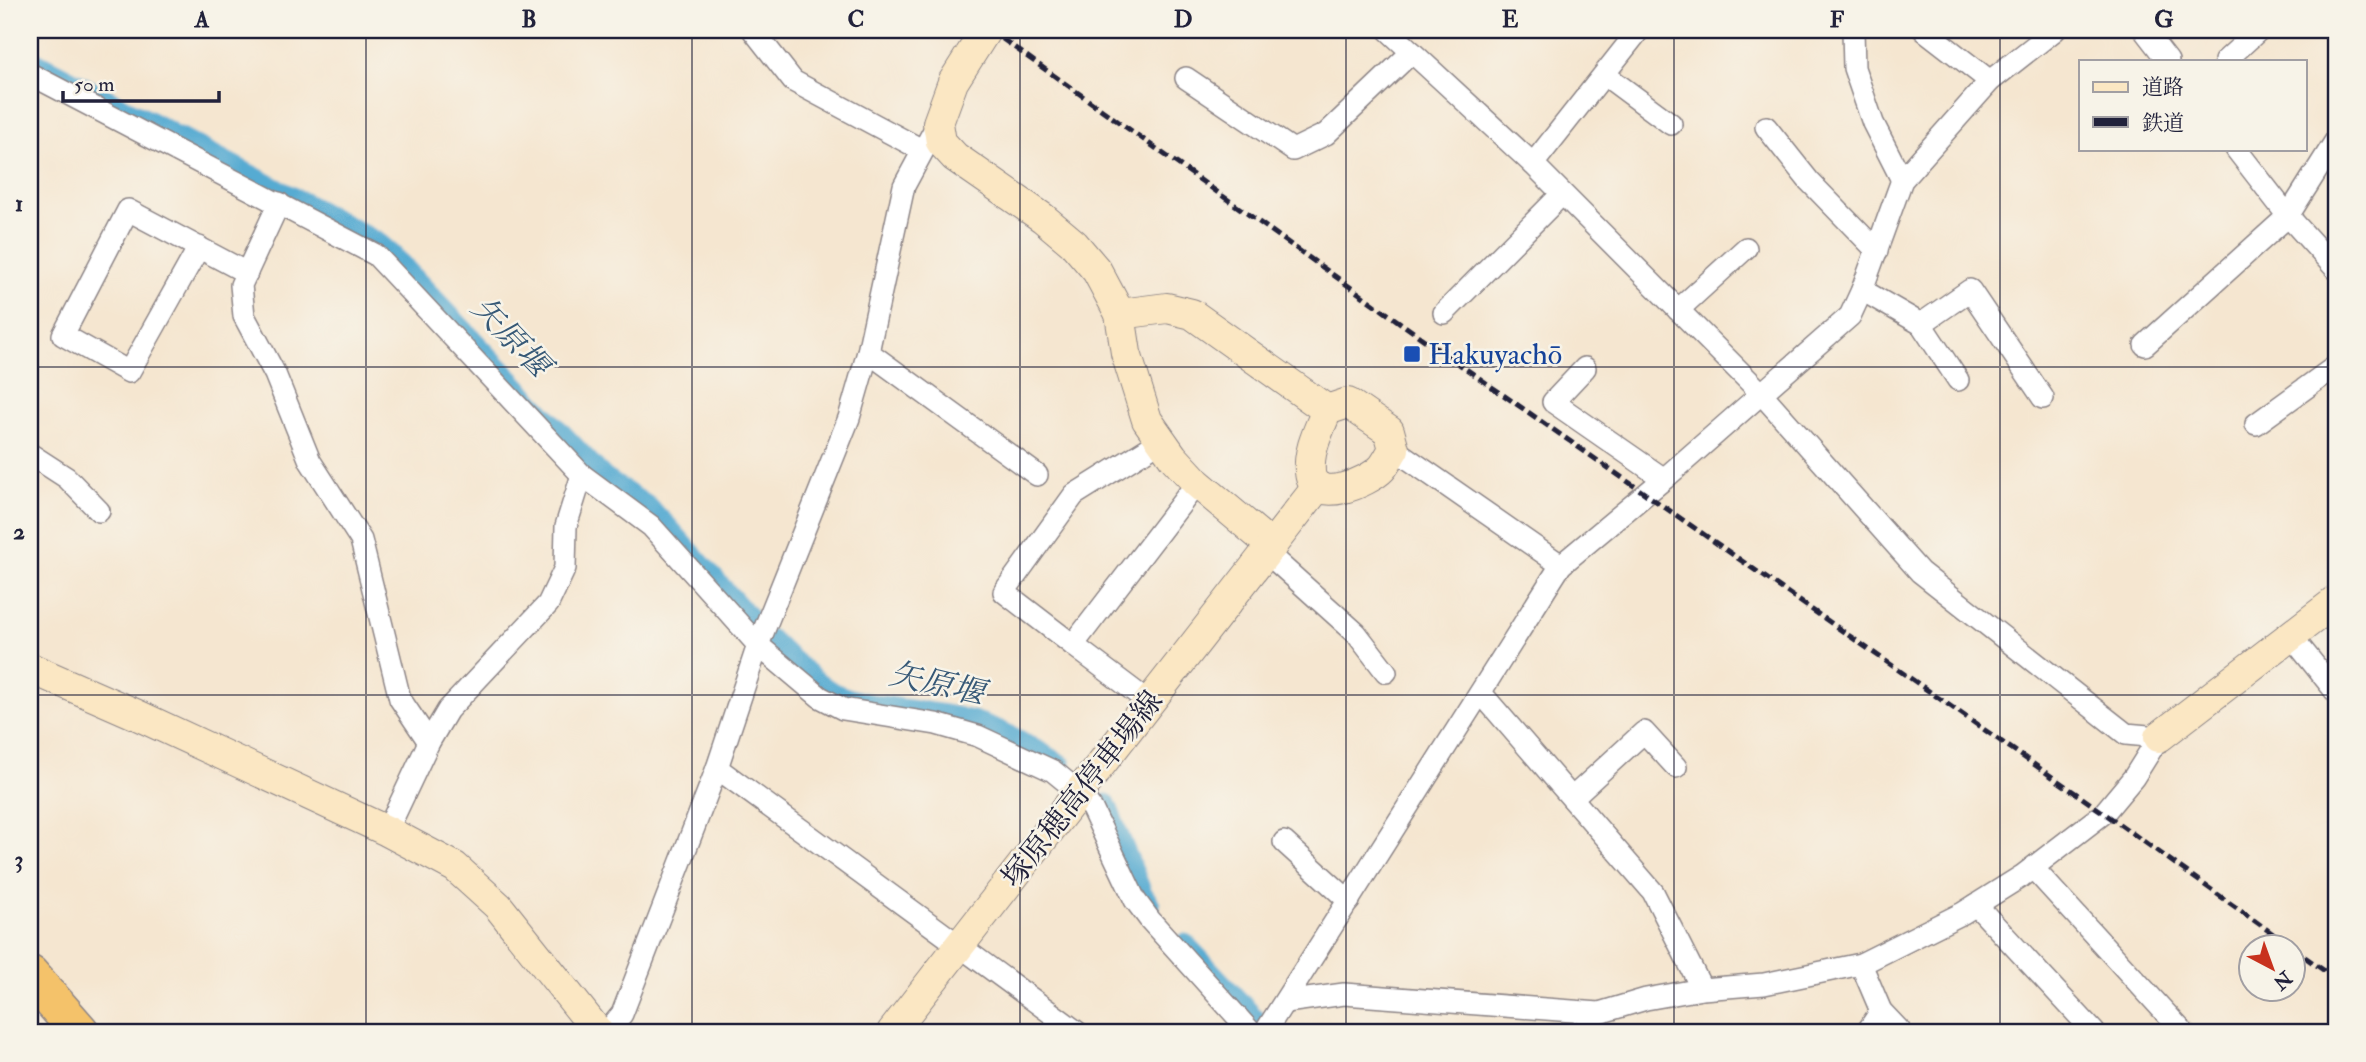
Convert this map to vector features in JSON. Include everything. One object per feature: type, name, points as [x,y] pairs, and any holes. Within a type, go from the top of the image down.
[{"type":"highway","points":[[30,975],[79,1032]]},
{"type":"main road","points":[[986,30],[953,82],[938,123],[942,142],[956,157],[1044,218],[1074,244],[1097,271],[1120,314],[1126,353],[1147,420],[1197,482],[1270,550]]},
{"type":"main road","points":[[1120,314],[1167,308],[1192,314],[1328,410]]},
{"type":"main road","points":[[1348,403],[1389,431],[1394,449],[1382,468],[1359,483],[1335,491],[1318,486],[1310,475],[1311,449],[1328,410],[1348,403]]},
{"type":"main road","name":"塚原穂高停車場線","points":[[892,1032],[1318,486]]},
{"type":"main road","points":[[2159,737],[2336,601]]},
{"type":"main road","points":[[30,668],[387,831],[455,867],[499,906],[598,1032]]},
{"type":"street","points":[[753,30],[793,81],[922,150]]},
{"type":"street","points":[[1286,1002],[1344,994],[1599,1013],[1646,999],[1702,989],[1765,984],[1861,964],[1976,905],[2033,868],[2104,813],[2134,778],[2159,737],[2126,734],[1920,572],[1761,393],[1533,164],[1388,30]]},
{"type":"street","points":[[1533,164],[1639,30]]},
{"type":"street","points":[[1853,30],[1854,68],[1873,123],[1902,180]]},
{"type":"street","points":[[2144,30],[2167,60]]},
{"type":"street","points":[[2226,60],[2259,30]]},
{"type":"street","points":[[1265,1032],[1561,565],[1850,316],[1902,180],[1990,81],[2049,31]]},
{"type":"street","points":[[1939,34],[1990,81]]},
{"type":"street","points":[[1186,78],[1293,150],[1326,134],[1412,52]]},
{"type":"street","points":[[30,74],[376,255],[582,475],[651,526],[758,645],[820,697],[843,709],[936,724],[978,736],[1053,771],[1080,793],[1092,809],[1135,900],[1150,920],[1251,1032]]},
{"type":"street","points":[[1605,75],[1671,124]]},
{"type":"street","points":[[607,1032],[622,1014],[717,768],[758,645],[849,418],[868,352],[904,186],[938,123]]},
{"type":"street","points":[[1766,127],[1810,181],[1877,251]]},
{"type":"street","points":[[2145,345],[2288,216],[2336,140]]},
{"type":"street","points":[[2237,150],[2288,216],[2336,269]]},
{"type":"street","points":[[1444,313],[1562,194]]},
{"type":"street","points":[[279,203],[241,285],[244,316],[275,374],[310,461],[361,540],[400,699],[429,742]]},
{"type":"street","points":[[199,247],[129,372],[63,335],[128,210],[199,247],[247,273]]},
{"type":"street","points":[[1678,310],[1746,248]]},
{"type":"street","points":[[1862,290],[1922,324],[1958,380]]},
{"type":"street","points":[[1922,324],[1970,290],[2043,398]]},
{"type":"street","points":[[868,352],[1037,475]]},
{"type":"street","points":[[2256,424],[2336,366]]},
{"type":"street","points":[[1585,368],[1553,402],[1664,479]]},
{"type":"street","points":[[1150,703],[1004,592],[1074,495],[1162,440]]},
{"type":"street","points":[[1394,449],[1561,565]]},
{"type":"street","points":[[30,454],[67,478],[99,512]]},
{"type":"street","points":[[387,831],[429,742],[448,710],[548,604],[565,568],[566,526],[582,475]]},
{"type":"street","points":[[1073,645],[1197,482]]},
{"type":"street","points":[[1270,550],[1356,633],[1386,672]]},
{"type":"street","points":[[2292,637],[2336,692]]},
{"type":"street","points":[[1481,693],[1653,892],[1702,989]]},
{"type":"street","points":[[1572,798],[1644,732],[1676,767]]},
{"type":"street","points":[[717,768],[1077,1032]]},
{"type":"street","points":[[1283,842],[1349,901]]},
{"type":"street","points":[[2033,868],[2183,1032]]},
{"type":"street","points":[[1976,905],[2094,1032]]},
{"type":"street","points":[[1861,964],[1881,1011],[1901,1032]]},
{"type":"street","points":[[1867,1032],[1881,1011]]},
{"type":"waterway","name":"矢原堰","points":[[30,59],[168,131]]},
{"type":"waterway","name":"矢原堰","points":[[179,137],[377,242],[604,478],[647,506],[668,527],[758,628]]},
{"type":"waterway","name":"矢原堰","points":[[769,639],[810,676],[834,693],[863,702],[973,721],[1012,737],[1061,765]]},
{"type":"waterway","name":"矢原堰","points":[[1106,804],[1142,893],[1150,905]]},
{"type":"waterway","name":"矢原堰","points":[[1185,944],[1259,1023]]},
{"type":"railway","points":[[990,30],[1423,339],[2270,932]]},
{"type":"railway","points":[[2306,958],[2336,979]]},
{"type":"place","name":"Hakuyachō","points":[[1412,354]]}]
